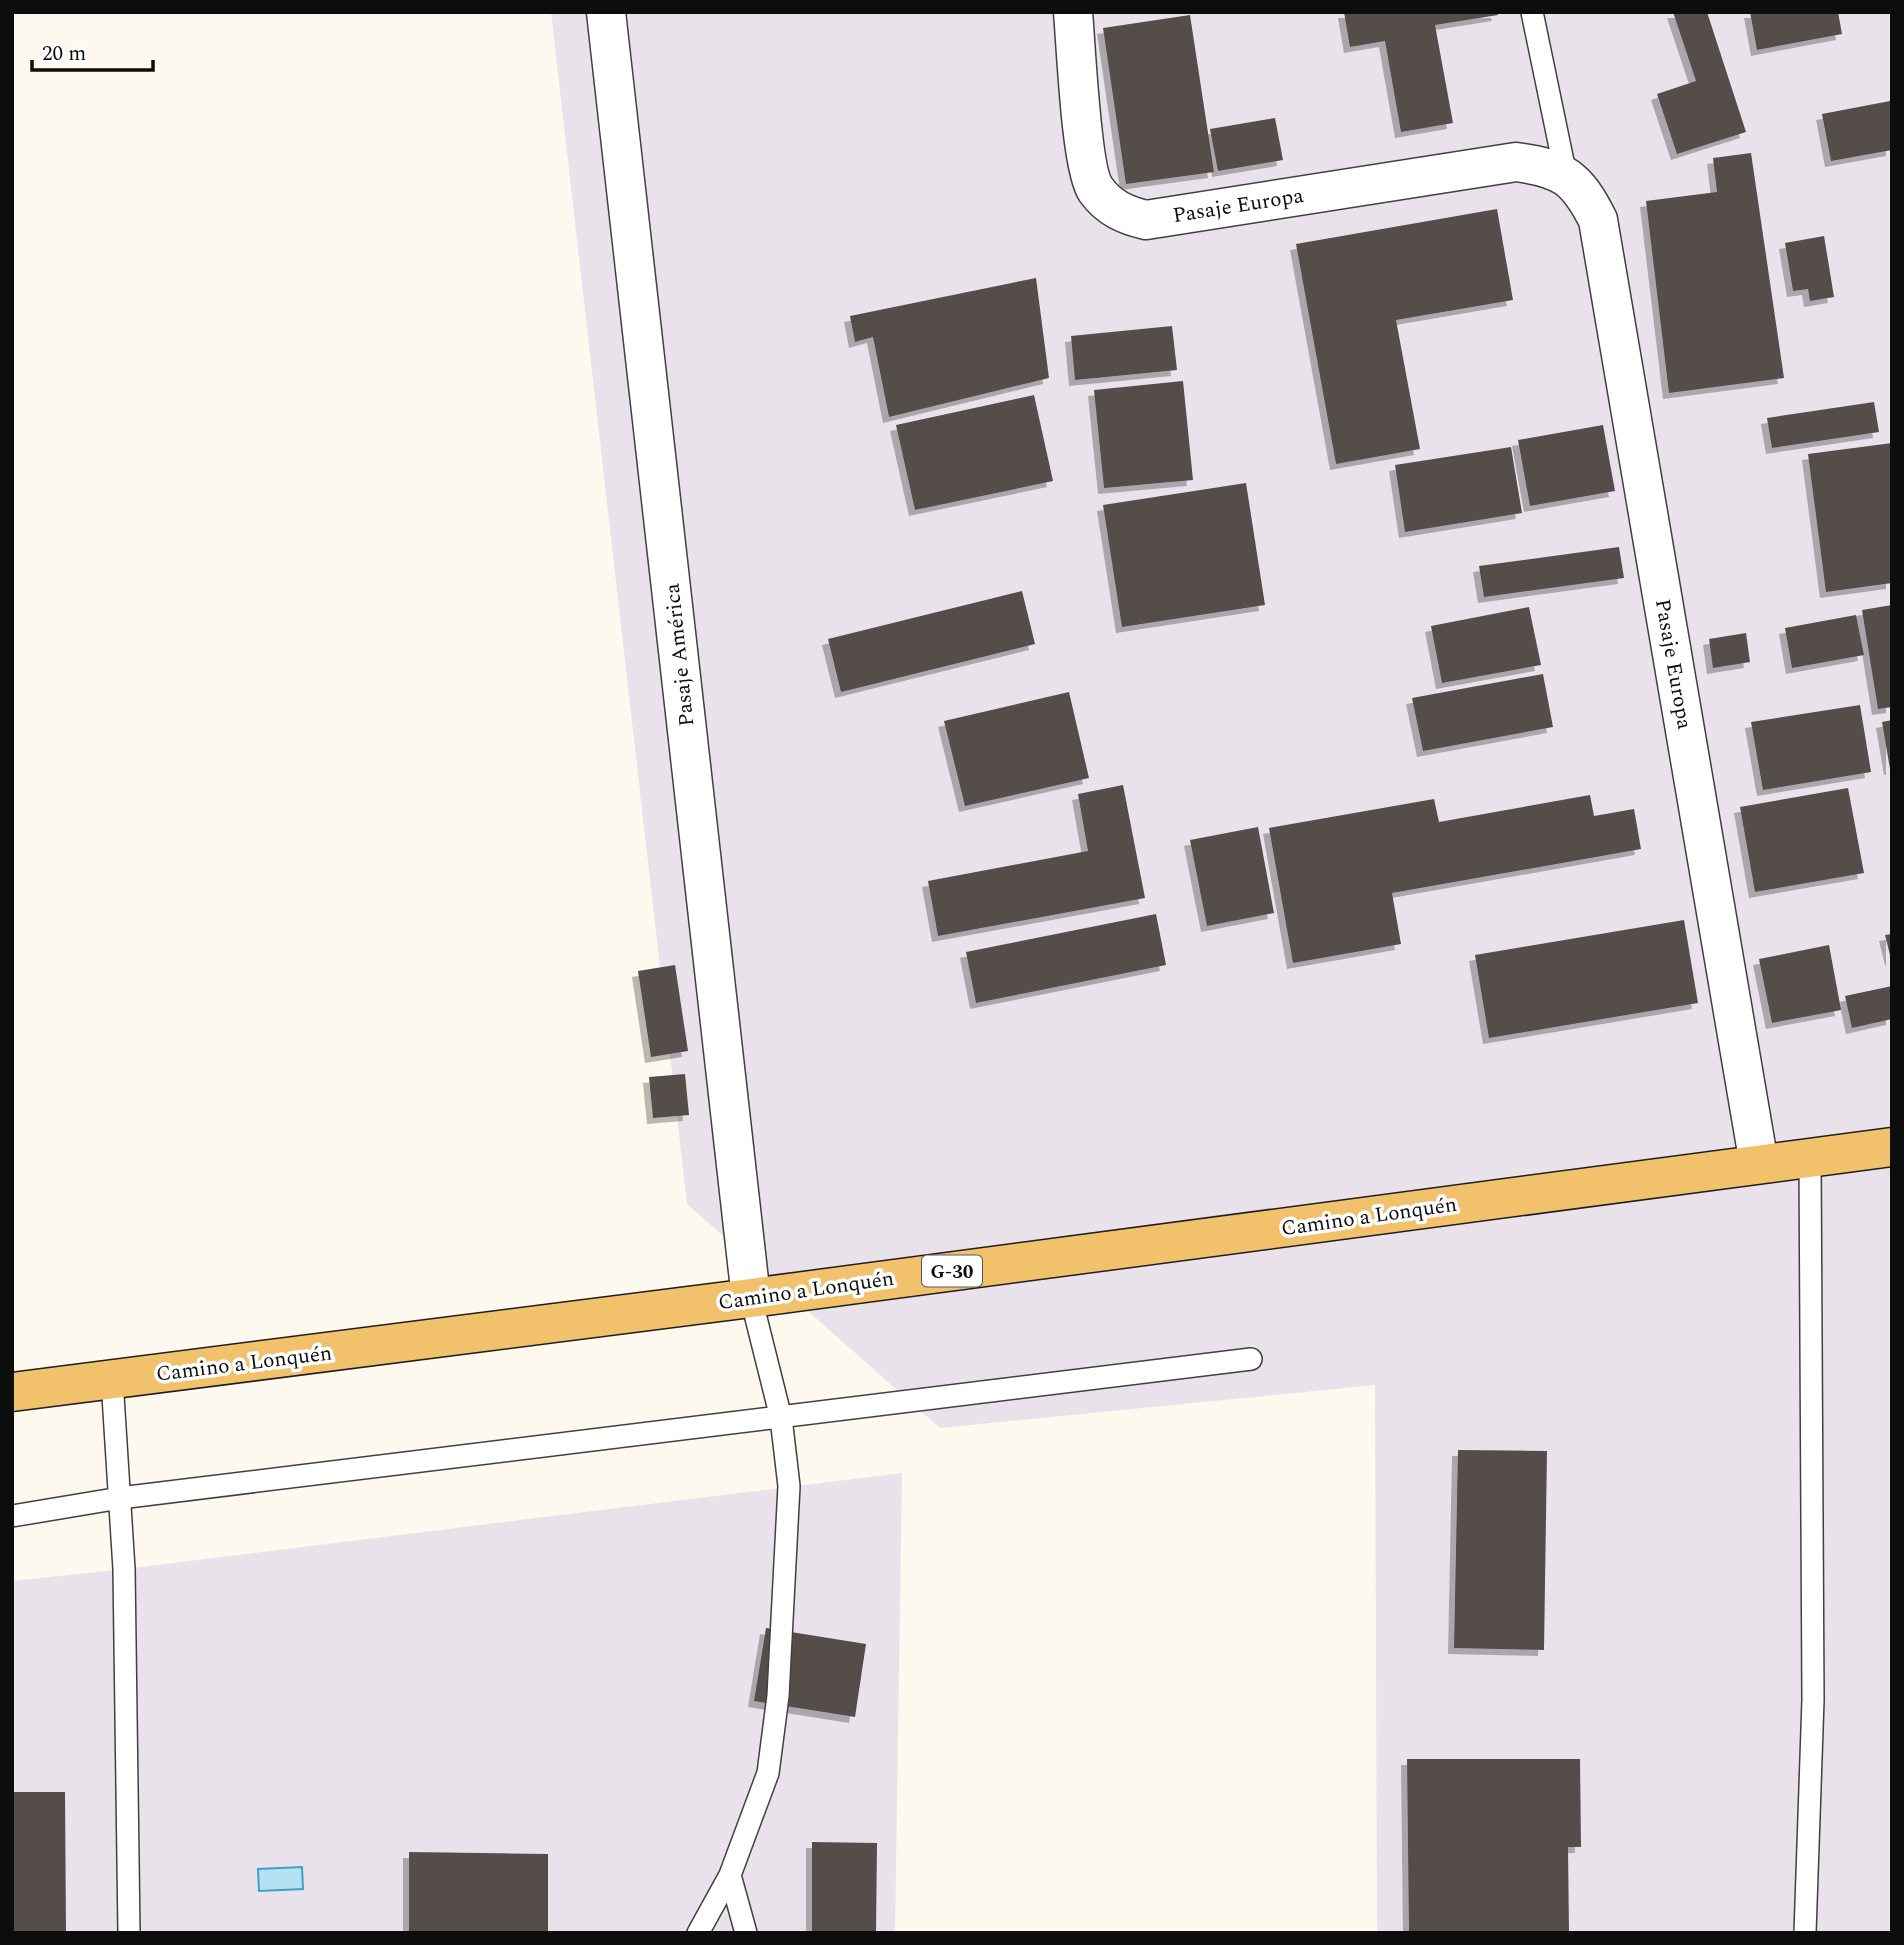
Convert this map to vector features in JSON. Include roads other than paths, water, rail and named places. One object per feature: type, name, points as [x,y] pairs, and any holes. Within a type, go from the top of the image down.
[{"type":"main road","name":"Camino a Lonquén","points":[[12,1392],[751,1298],[1892,1147]]},
{"type":"street","name":"Pasaje América","points":[[606,12],[751,1298]]},
{"type":"street","name":"Pasaje Europa","points":[[1073,12],[1086,161],[1094,188],[1109,205],[1125,215],[1146,220],[1516,162],[1542,165],[1566,176],[1585,195],[1598,220],[1759,1164]]},
{"type":"lane","name":"Pasaje Europa","points":[[1532,12],[1566,176]]},
{"type":"lane","points":[[1805,1933],[1813,1700],[1810,1157]]},
{"type":"lane","points":[[698,1933],[730,1875],[768,1773],[778,1696],[789,1486],[781,1418],[751,1298]]},
{"type":"lane","points":[[12,1516],[120,1498],[1251,1359]]},
{"type":"lane","points":[[112,1380],[124,1569],[129,1933]]},
{"type":"lane","points":[[730,1875],[746,1933]]},
{"type":"water","points":[[302,1867],[303,1889],[259,1891],[258,1869]]}]
